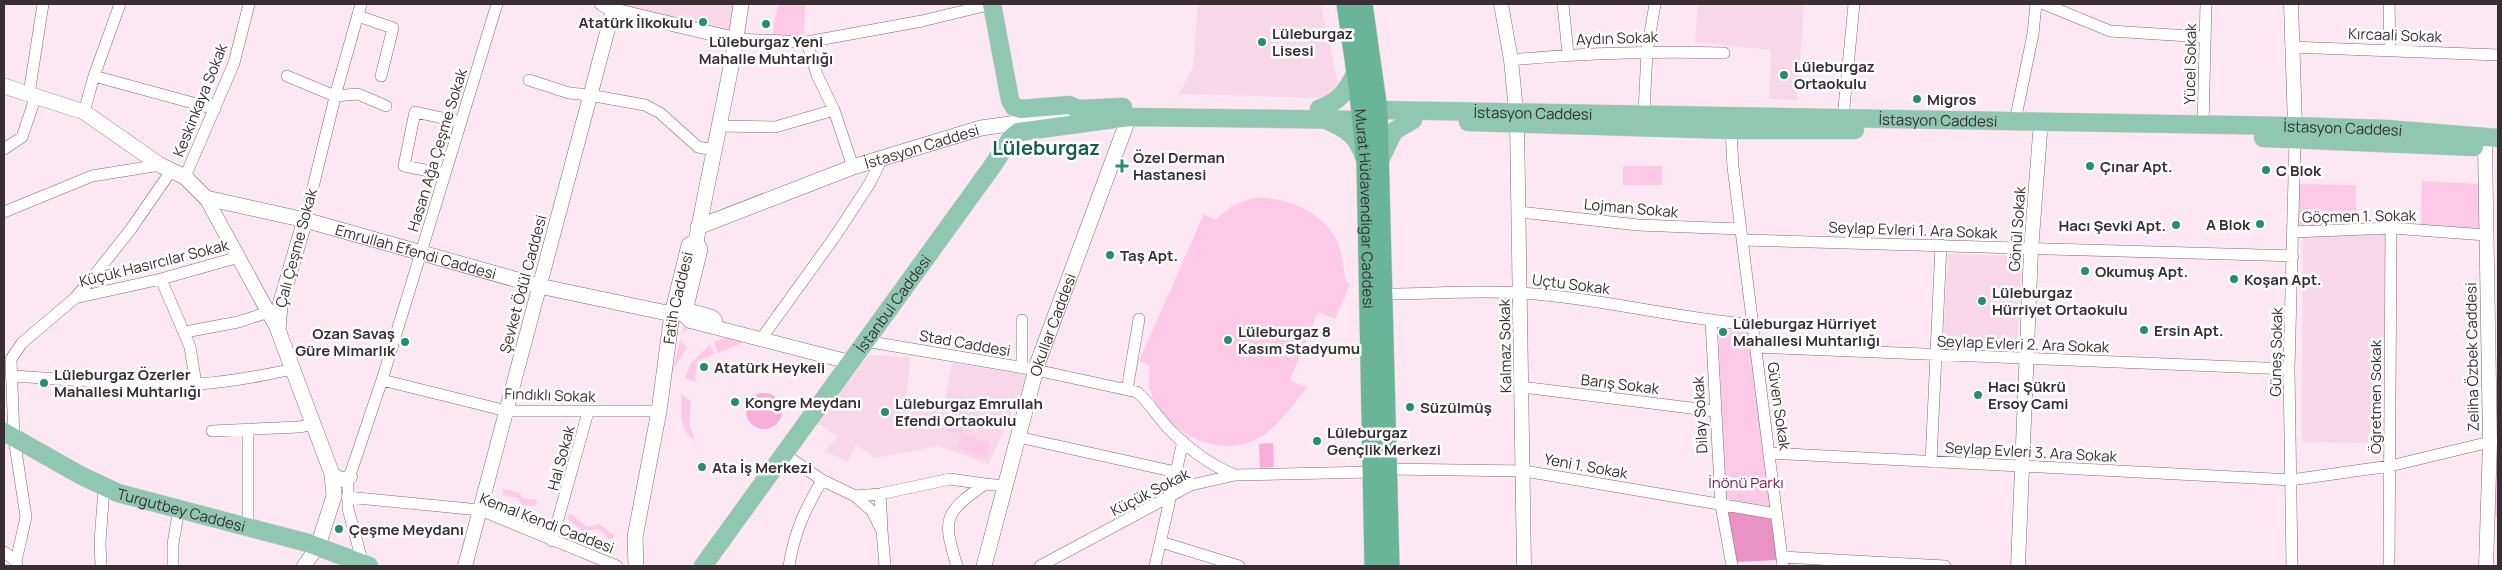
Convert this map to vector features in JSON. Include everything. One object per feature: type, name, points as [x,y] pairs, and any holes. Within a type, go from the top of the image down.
[{"type":"highway","name":"Murat Hüdavendigar Caddesi","points":[[1346,4],[1356,72],[1370,115]]},
{"type":"highway","name":"Murat Hüdavendigar Caddesi","points":[[1363,4],[1375,80],[1370,115],[1384,294],[1380,471],[1374,566]]},
{"type":"highway","name":"Murat Hüdavendigar Caddesi","points":[[1373,161],[1380,471],[1390,566]]},
{"type":"main road","name":"Fatih Caddesi","points":[[636,566],[635,537],[690,245],[697,234],[719,126],[740,4]]},
{"type":"main road","points":[[992,4],[1010,100],[1014,106],[1021,109],[1072,105],[1078,109]]},
{"type":"main road","points":[[1356,72],[1343,96],[1322,115],[1351,133],[1373,161],[1394,131],[1412,115],[1384,95],[1375,80]]},
{"type":"main road","points":[[4,86],[84,112],[165,168],[185,177],[206,198]]},
{"type":"main road","name":"İstasyon Caddesi","points":[[697,234],[853,167],[981,128],[1072,115],[1078,109],[1131,112],[1412,115],[2295,133],[2397,130],[2494,139]]},
{"type":"main road","name":"İstanbul Caddesi","points":[[702,566],[991,168],[1010,138],[1018,132],[1131,112]]},
{"type":"main road","name":"Okullar Caddesi","points":[[984,566],[1018,437],[1029,369],[1131,112]]},
{"type":"main road","name":"İstasyon Caddesi","points":[[1842,124],[2015,121],[2040,128]]},
{"type":"main road","name":"Emrullah Efendi Caddesi","points":[[206,198],[304,220],[539,286],[678,314]]},
{"type":"main road","name":"Çalı Çeşme Sokak","points":[[304,220],[280,305],[278,330],[332,474],[334,496],[318,546]]},
{"type":"main road","name":"Turgutbey Caddesi","points":[[9,435],[104,488],[318,546],[365,565]]},
{"type":"street","points":[[4,149],[22,137],[32,95],[43,4]]},
{"type":"street","points":[[84,112],[94,76],[120,4]]},
{"type":"street","name":"Keskinkaya Sokak","points":[[185,177],[234,62],[248,4]]},
{"type":"street","name":"Çalı Çeşme Sokak","points":[[304,220],[335,96],[361,4]]},
{"type":"street","name":"Hasan Ağa Çeşme Sokak","points":[[347,496],[350,477],[382,380],[498,4]]},
{"type":"street","points":[[608,7],[735,39],[807,42],[922,21],[992,4]]},
{"type":"street","name":"Kalmaz Sokak","points":[[1501,4],[1511,60],[1517,118],[1524,566]]},
{"type":"street","points":[[1563,4],[1568,54]]},
{"type":"street","points":[[1644,120],[1647,51],[1655,4]]},
{"type":"street","points":[[1842,124],[1854,4]]},
{"type":"street","points":[[2015,121],[2033,34],[2036,4]]},
{"type":"street","points":[[2044,4],[2110,31],[2205,37]]},
{"type":"street","name":"Yücel Sokak","points":[[2203,131],[2206,4]]},
{"type":"street","points":[[2291,4],[2295,133]]},
{"type":"street","points":[[2389,4],[2390,49]]},
{"type":"street","name":"Şevket Ödül Caddesi","points":[[465,566],[589,94],[608,7]]},
{"type":"street","points":[[358,16],[393,28],[381,76]]},
{"type":"street","points":[[807,42],[817,75],[834,110],[853,167]]},
{"type":"street","name":"Kırcaali Sokak","points":[[2292,47],[2390,49],[2498,55]]},
{"type":"street","name":"Aydın Sokak","points":[[1511,60],[1568,54],[1647,51],[1724,53]]},
{"type":"street","points":[[94,76],[215,109]]},
{"type":"street","points":[[287,76],[335,96],[358,94],[386,106]]},
{"type":"street","points":[[529,80],[569,93],[589,94],[652,108],[698,147],[714,150]]},
{"type":"street","points":[[719,126],[775,127],[834,110]]},
{"type":"street","points":[[445,174],[404,166],[416,112],[461,122]]},
{"type":"street","name":"Güven Sokak","points":[[1732,123],[1733,167],[1770,453],[1782,562]]},
{"type":"street","name":"Gönül Sokak","points":[[2018,566],[2031,250],[2040,128]]},
{"type":"street","name":"Güneş Sokak","points":[[2292,566],[2289,369],[2295,133]]},
{"type":"street","name":"Zeliha Özbek Caddesi","points":[[2486,566],[2494,375],[2486,235],[2494,139]]},
{"type":"street","points":[[761,339],[836,235],[870,183],[882,158]]},
{"type":"street","points":[[4,212],[92,176],[165,168]]},
{"type":"street","points":[[16,564],[26,517],[9,435],[11,376],[8,357],[75,298],[132,229],[165,168]]},
{"type":"street","points":[[206,198],[278,330]]},
{"type":"street","name":"Lojman Sokak","points":[[1519,212],[1741,235]]},
{"type":"street","name":"Göçmen 1. Sokak","points":[[2293,232],[2391,228],[2486,235]]},
{"type":"street","name":"Öğretmen Sokak","points":[[2389,566],[2391,228]]},
{"type":"street","name":"Seylap Evleri 1. Ara Sokak","points":[[1741,235],[2031,250],[2293,256]]},
{"type":"street","points":[[1931,462],[1941,245]]},
{"type":"street","name":"Küçük Hasırcılar Sokak","points":[[75,298],[161,279],[239,257]]},
{"type":"street","points":[[161,279],[185,332],[195,367],[196,384]]},
{"type":"street","name":"Uçtu Sokak","points":[[1384,294],[1520,293],[1606,303],[1711,321],[1753,325]]},
{"type":"street","points":[[185,332],[238,322],[269,312]]},
{"type":"street","name":"Emrullah Efendi Caddesi","points":[[678,314],[690,321],[850,362]]},
{"type":"street","points":[[1127,390],[1139,319]]},
{"type":"street","points":[[1022,320],[1029,369]]},
{"type":"street","name":"Dilay Sokak","points":[[1711,321],[1714,412],[1721,505],[1732,566]]},
{"type":"street","name":"Stad Caddesi","points":[[865,341],[1029,369],[1137,392],[1170,430],[1219,469],[1235,475]]},
{"type":"street","name":"Seylap Evleri 2. Ara Sokak","points":[[1756,347],[2027,360],[2289,369]]},
{"type":"street","points":[[11,376],[84,383],[196,384],[238,380],[292,369]]},
{"type":"street","name":"Fındıklı Sokak","points":[[382,380],[507,411],[659,411]]},
{"type":"street","name":"Barış Sokak","points":[[1522,387],[1714,412]]},
{"type":"street","name":"Hal Sokak","points":[[552,541],[588,412]]},
{"type":"street","points":[[212,431],[299,427],[314,424]]},
{"type":"street","points":[[248,429],[248,527]]},
{"type":"street","points":[[1018,437],[1176,472]]},
{"type":"street","points":[[1155,566],[1183,441]]},
{"type":"street","name":"Seylap Evleri 3. Ara Sokak","points":[[1770,453],[2291,480],[2390,466],[2490,442]]},
{"type":"street","points":[[784,454],[822,480],[855,496],[872,511],[882,531]]},
{"type":"street","name":"Yeni 1. Sokak","points":[[1380,471],[1524,471],[1777,514]]},
{"type":"street","name":"Küçük Sokak","points":[[1040,566],[1191,485],[1235,475],[1380,471]]},
{"type":"street","points":[[332,474],[342,480],[350,477]]},
{"type":"street","points":[[855,496],[880,494],[950,479],[1005,486]]},
{"type":"street","points":[[789,566],[793,542],[801,517],[822,480]]},
{"type":"street","points":[[957,566],[947,530],[950,515],[959,502],[985,484]]},
{"type":"street","points":[[101,566],[100,542],[104,488]]},
{"type":"street","points":[[880,494],[885,566]]},
{"type":"street","points":[[347,496],[365,565]]},
{"type":"street","name":"Kemal Kendi Caddesi","points":[[347,496],[480,510],[617,566]]},
{"type":"street","points":[[173,566],[172,544],[179,508]]},
{"type":"street","points":[[1161,542],[1239,566]]},
{"type":"street","points":[[304,566],[318,546]]},
{"type":"street","points":[[4,552],[16,564]]},
{"type":"street","points":[[1782,562],[1945,566]]},
{"type":"shaded area","name":"Atatürk İlkokulu","points":[[613,4],[733,4],[729,34]]},
{"type":"shaded area","name":"Lüleburgaz Lisesi","points":[[1198,4],[1321,4],[1338,83],[1328,98],[1179,94],[1193,67]]},
{"type":"shaded area","name":"Lüleburgaz Ortaokulu","points":[[1698,4],[1804,4],[1797,100],[1769,99],[1771,50],[1695,42]]},
{"type":"shaded area","points":[[2303,233],[2386,234],[2381,443],[2302,442]]},
{"type":"shaded area","name":"Lüleburgaz Hürriyet Ortaokulu","points":[[1948,254],[2022,256],[2017,349],[1943,345]]},
{"type":"shaded area","points":[[869,355],[911,357],[906,395],[914,398],[945,401],[952,363],[1028,375],[989,464],[938,446],[875,458],[856,445],[848,461],[825,451],[838,437],[818,423]]},
{"type":"shaded area","points":[[764,393],[771,394],[777,398],[781,404],[781,418],[777,424],[771,428],[764,429],[757,428],[751,424],[747,418],[746,411],[747,404],[751,398],[757,394]]},
{"type":"shaded area","points":[[1273,443],[1274,467],[1260,468],[1259,444]]},
{"type":"shaded area","points":[[1727,510],[1771,518],[1778,560],[1735,562]]},
{"type":"green space","points":[[778,4],[805,4],[804,37],[772,36]]},
{"type":"green space","points":[[1623,166],[1662,166],[1662,185],[1623,185]]},
{"type":"green space","points":[[2422,181],[2481,184],[2481,231],[2421,226]]},
{"type":"green space","points":[[2299,184],[2356,185],[2356,224],[2298,228]]},
{"type":"green space","name":"Lüleburgaz 8 Kasım Stadyumu","points":[[1253,198],[1266,198],[1291,203],[1303,208],[1324,223],[1338,244],[1346,282],[1350,284],[1335,319],[1318,312],[1290,380],[1307,388],[1289,410],[1276,425],[1253,441],[1235,446],[1216,445],[1198,440],[1180,430],[1166,417],[1155,402],[1149,385],[1150,366],[1139,361],[1204,214],[1215,220],[1232,206]]},
{"type":"green space","points":[[684,326],[694,329],[688,329],[682,333]]},
{"type":"green space","name":"İnönü Parkı","points":[[1718,329],[1749,331],[1771,507],[1726,501]]},
{"type":"green space","points":[[682,334],[681,341],[687,347],[672,372]]},
{"type":"green space","points":[[734,334],[742,343],[718,353],[714,342]]},
{"type":"green space","points":[[710,344],[714,354],[697,361],[695,382],[685,378],[690,364]]},
{"type":"green space","points":[[681,393],[691,402],[689,422],[695,440],[686,432],[684,426],[681,413]]},
{"type":"green space","points":[[955,395],[971,399],[962,434],[947,431]]},
{"type":"green space","points":[[2495,426],[2498,426],[2498,517],[2495,517]]},
{"type":"green space","points":[[962,435],[990,444],[985,457],[958,448]]},
{"type":"green space","points":[[503,489],[519,493],[523,498],[537,500],[536,506],[522,505],[518,498],[503,495]]},
{"type":"green space","points":[[570,513],[587,527],[599,524],[615,536],[610,540],[598,529],[584,532],[567,519]]},
{"type":"place","name":"Atatürk İlkokulu","points":[[703,22]]},
{"type":"place","name":"Lüleburgaz Yeni Mahalle Muhtarlığı","points":[[766,24]]},
{"type":"place","name":"Lüleburgaz Lisesi","points":[[1262,42]]},
{"type":"place","name":"Lüleburgaz Ortaokulu","points":[[1784,75]]},
{"type":"place","name":"Migros","points":[[1917,99]]},
{"type":"place","name":"Özel Derman Hastanesi","points":[[1122,166]]},
{"type":"place","name":"Çınar Apt.","points":[[2090,166]]},
{"type":"place","name":"C Blok","points":[[2266,170]]},
{"type":"place","name":"A Blok","points":[[2260,224]]},
{"type":"place","name":"Hacı Şevki Apt.","points":[[2176,225]]},
{"type":"place","name":"Taş Apt.","points":[[1110,255]]},
{"type":"place","name":"Okumuş Apt.","points":[[2085,271]]},
{"type":"place","name":"Koşan Apt.","points":[[2234,279]]},
{"type":"place","name":"Lüleburgaz Hürriyet Ortaokulu","points":[[1982,301]]},
{"type":"place","name":"Ersin Apt.","points":[[2144,330]]},
{"type":"place","name":"Lüleburgaz Hürriyet Mahallesi Muhtarlığı","points":[[1723,332]]},
{"type":"place","name":"Lüleburgaz 8 Kasım Stadyumu","points":[[1228,340]]},
{"type":"place","name":"Ozan Savaş Güre Mimarlık","points":[[405,342]]},
{"type":"place","name":"Atatürk Heykeli","points":[[704,367]]},
{"type":"place","name":"Lüleburgaz Özerler Mahallesi Muhtarlığı","points":[[44,383]]},
{"type":"place","name":"Hacı Şükrü Ersoy Cami","points":[[1978,395]]},
{"type":"place","name":"Kongre Meydanı","points":[[735,402]]},
{"type":"place","name":"Süzülmüş","points":[[1410,407]]},
{"type":"place","name":"Lüleburgaz Emrullah Efendi Ortaokulu","points":[[885,412]]},
{"type":"place","name":"Lüleburgaz Gençlik Merkezi","points":[[1317,441]]},
{"type":"place","name":"Ata İş Merkezi","points":[[702,467]]},
{"type":"place","name":"Çeşme Meydanı","points":[[339,529]]},
{"type":"district","name":"Lüleburgaz","points":[[1046,147]]}]
